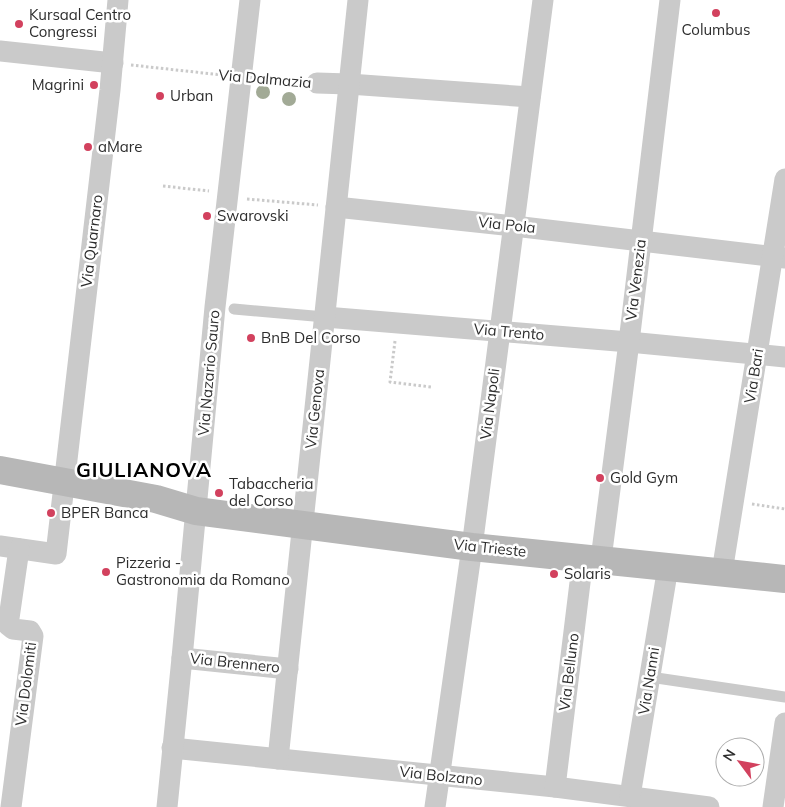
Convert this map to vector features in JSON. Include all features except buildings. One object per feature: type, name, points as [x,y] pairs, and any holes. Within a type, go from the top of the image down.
[{"type":"street","name":"Via Quarnaro","points":[[10,548],[56,554],[113,63],[118,0]]},
{"type":"street","name":"Via Nazario Sauro","points":[[167,807],[182,658],[188,508],[214,317],[221,195],[241,78],[250,0]]},
{"type":"street","name":"Via Genova","points":[[278,759],[358,0]]},
{"type":"street","name":"Via Napoli","points":[[435,807],[472,547],[543,0]]},
{"type":"street","name":"Via Venezia","points":[[592,558],[629,342],[670,0]]},
{"type":"street","points":[[0,51],[113,63]]},
{"type":"street","name":"Via Dalmazia","points":[[317,83],[530,97]]},
{"type":"street","name":"Via Bari","points":[[722,572],[758,354],[779,257],[785,179]]},
{"type":"street","name":"Via Pola","points":[[336,207],[779,257]]},
{"type":"street","name":"Via Trento","points":[[325,317],[785,357]]},
{"type":"street","name":"Via Trieste","points":[[0,470],[156,499],[188,508],[303,525],[472,547],[785,578]]},
{"type":"street","name":"Via Dolomiti","points":[[10,548],[8,625],[14,629],[30,630],[33,636],[11,807]]},
{"type":"street","name":"Via Belluno","points":[[555,787],[592,558]]},
{"type":"street","name":"Via Nanni","points":[[630,796],[668,567]]},
{"type":"street","name":"Via Brennero","points":[[182,658],[288,669]]},
{"type":"street","points":[[774,807],[785,723]]},
{"type":"street","name":"Via Bolzano","points":[[172,748],[555,787],[710,807]]},
{"type":"lane","name":"Via Trento","points":[[234,309],[325,317]]},
{"type":"lane","points":[[650,677],[785,697]]},
{"type":"path","name":"Via Dalmazia","points":[[113,63],[241,78],[317,83]]},
{"type":"path","points":[[163,186],[221,195],[336,207]]},
{"type":"path","points":[[397,323],[390,382],[431,387]]},
{"type":"path","points":[[734,501],[785,509]]},
{"type":"place","name":"Columbus","points":[[716,13]]},
{"type":"place","name":"Kursaal Centro Congressi","points":[[19,24]]},
{"type":"place","name":"Magrini","points":[[94,85]]},
{"type":"place","name":"Urban","points":[[160,96]]},
{"type":"place","name":"aMare","points":[[88,147]]},
{"type":"place","name":"Swarovski","points":[[207,216]]},
{"type":"place","name":"BnB Del Corso","points":[[251,338]]},
{"type":"place","name":"Gold Gym","points":[[600,478]]},
{"type":"place","name":"Tabaccheria del Corso","points":[[219,493]]},
{"type":"place","name":"BPER Banca","points":[[51,513]]},
{"type":"place","name":"Pizzeria - Gastronomia da Romano","points":[[106,572]]},
{"type":"place","name":"Solaris","points":[[554,574]]},
{"type":"district","name":"GIULIANOVA","points":[[144,470]]}]
